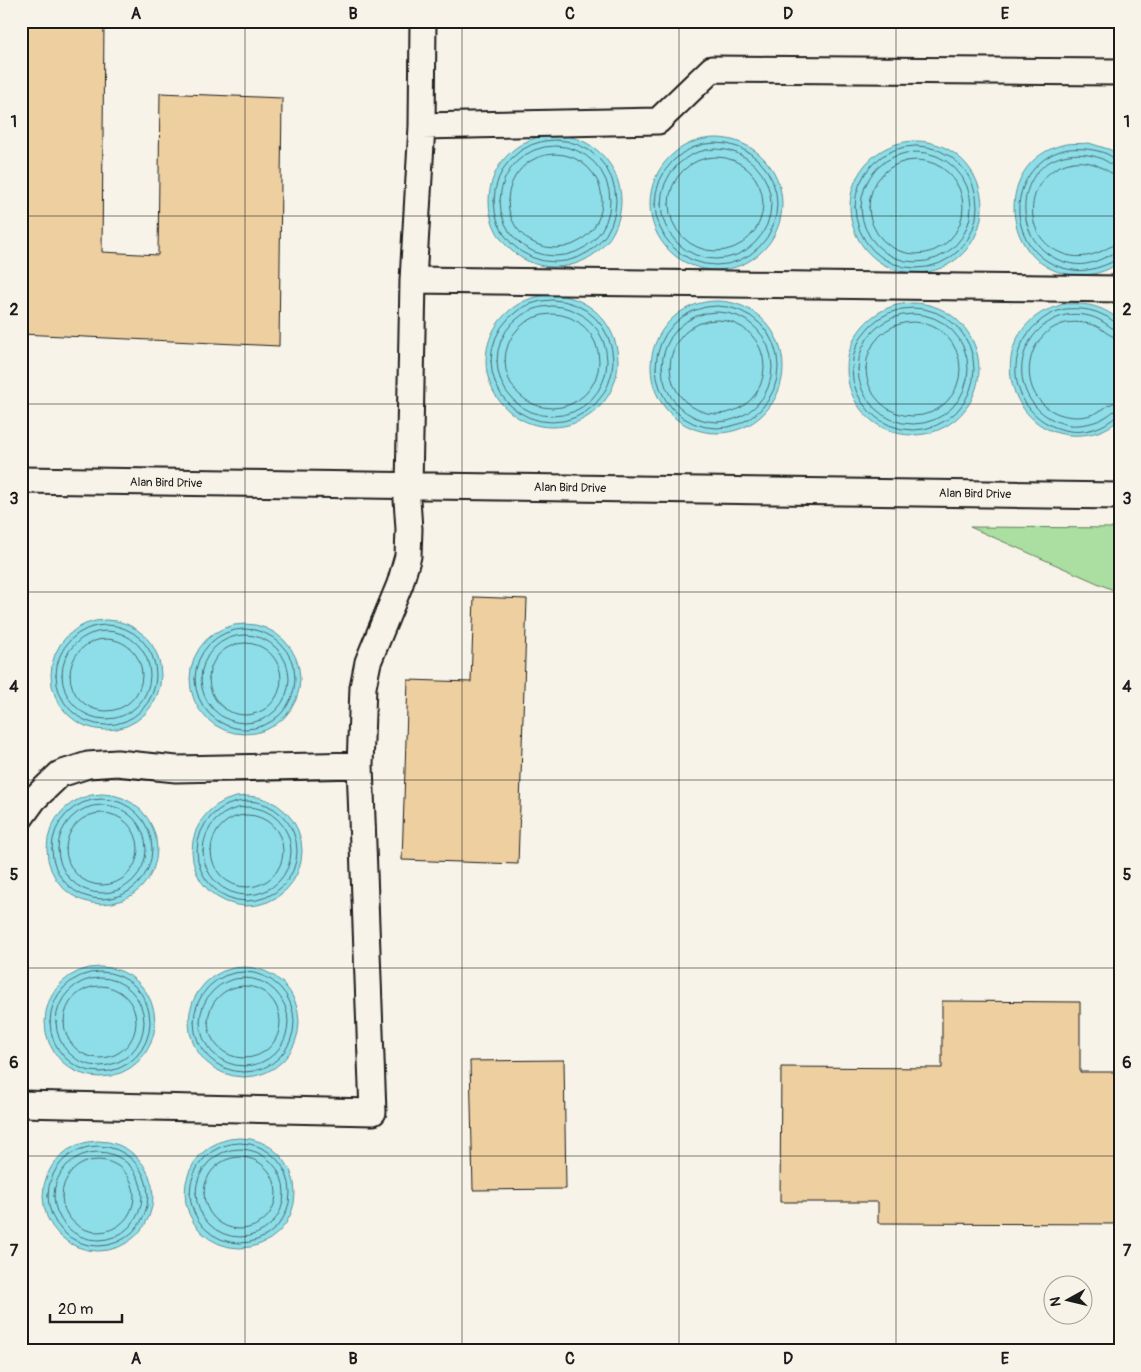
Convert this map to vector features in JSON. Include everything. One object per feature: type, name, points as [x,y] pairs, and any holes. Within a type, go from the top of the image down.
[{"type":"street","points":[[21,1104],[373,1112],[360,765],[364,673],[400,584],[408,556],[413,280],[422,126],[423,21]]},
{"type":"street","points":[[422,126],[658,121],[712,69],[1120,72]]},
{"type":"street","points":[[413,280],[1120,289]]},
{"type":"street","name":"Alan Bird Drive","points":[[21,480],[1120,496]]},
{"type":"street","points":[[21,817],[34,799],[60,774],[88,765],[118,763],[176,769],[360,765]]},
{"type":"green space","points":[[970,527],[1120,528],[1120,593]]},
{"type":"water","points":[[555,135],[568,136],[580,140],[602,154],[616,176],[620,188],[620,214],[616,226],[602,248],[580,262],[568,266],[555,267],[542,266],[530,262],[508,248],[494,226],[490,214],[489,201],[490,188],[494,176],[508,154],[530,140],[542,136]]},
{"type":"water","points":[[716,138],[729,139],[741,143],[763,157],[777,179],[781,191],[781,217],[777,229],[763,251],[741,265],[729,269],[716,270],[703,269],[691,265],[669,251],[655,229],[651,217],[650,204],[651,191],[655,179],[669,157],[691,143],[703,139]]},
{"type":"water","points":[[916,141],[929,142],[941,146],[963,160],[977,182],[981,194],[981,220],[977,232],[963,254],[941,268],[929,272],[916,273],[903,272],[891,268],[869,254],[855,232],[851,220],[850,207],[851,194],[855,182],[869,160],[891,146],[903,142]]},
{"type":"water","points":[[1089,143],[1111,150],[1120,157],[1120,261],[1099,273],[1085,275],[1057,272],[1036,259],[1022,240],[1015,218],[1015,194],[1024,172],[1040,155],[1066,144]]},
{"type":"water","points":[[552,295],[565,296],[577,300],[599,314],[613,336],[617,348],[617,374],[613,386],[599,408],[577,422],[565,426],[552,427],[539,426],[527,422],[505,408],[491,386],[487,374],[486,361],[487,348],[491,336],[505,314],[527,300],[539,296]]},
{"type":"water","points":[[717,301],[730,302],[742,306],[764,320],[778,342],[782,354],[782,380],[778,392],[764,414],[742,428],[730,432],[717,433],[704,432],[692,428],[670,414],[656,392],[652,380],[651,367],[652,354],[656,342],[670,320],[692,306],[704,302]]},
{"type":"water","points":[[913,303],[926,304],[938,308],[960,322],[974,344],[978,356],[978,382],[974,394],[960,416],[938,430],[926,434],[913,435],[900,434],[888,430],[866,416],[852,394],[848,382],[847,369],[848,356],[852,344],[866,322],[888,308],[900,304]]},
{"type":"water","points":[[1063,304],[1093,306],[1106,311],[1120,320],[1120,419],[1107,428],[1082,435],[1058,433],[1038,424],[1023,409],[1014,390],[1010,369],[1013,348],[1023,329],[1041,313]]},
{"type":"water","points":[[106,620],[127,624],[145,636],[157,654],[161,675],[157,696],[145,714],[127,726],[106,730],[85,726],[67,714],[55,696],[51,675],[55,654],[67,636],[85,624]]},
{"type":"water","points":[[245,624],[266,628],[284,640],[296,658],[300,679],[296,700],[284,718],[266,730],[245,734],[224,730],[206,718],[194,700],[190,679],[194,658],[206,640],[224,628]]},
{"type":"water","points":[[102,794],[123,798],[141,810],[153,828],[157,849],[153,870],[141,888],[123,900],[102,904],[81,900],[63,888],[51,870],[47,849],[51,828],[63,810],[81,798]]},
{"type":"water","points":[[247,796],[268,800],[286,812],[298,830],[302,851],[298,872],[286,890],[268,902],[247,906],[226,902],[208,890],[196,872],[192,851],[196,830],[208,812],[226,800]]},
{"type":"water","points":[[100,967],[121,971],[139,983],[151,1001],[155,1022],[151,1043],[139,1061],[121,1073],[100,1077],[79,1073],[61,1061],[49,1043],[45,1022],[49,1001],[61,983],[79,971]]},
{"type":"water","points":[[244,967],[265,971],[283,983],[295,1001],[299,1022],[295,1043],[283,1061],[265,1073],[244,1077],[223,1073],[205,1061],[193,1043],[189,1022],[193,1001],[205,983],[223,971]]},
{"type":"water","points":[[240,1138],[261,1142],[279,1154],[291,1172],[295,1193],[291,1214],[279,1232],[261,1244],[240,1248],[219,1244],[201,1232],[189,1214],[185,1193],[189,1172],[201,1154],[219,1142]]},
{"type":"water","points":[[98,1141],[119,1145],[137,1157],[149,1175],[153,1196],[149,1217],[137,1235],[119,1247],[98,1251],[77,1247],[59,1235],[47,1217],[43,1196],[47,1175],[59,1157],[77,1145]]},
{"type":"building","points":[[21,21],[104,21],[102,252],[158,255],[160,93],[282,98],[279,346],[21,334]]},
{"type":"building","points":[[474,597],[527,599],[518,864],[402,860],[408,680],[471,682]]},
{"type":"building","points":[[942,1001],[1080,1002],[1080,1072],[1120,1072],[1120,1224],[878,1223],[878,1202],[780,1202],[781,1067],[942,1068]]},
{"type":"building","points":[[564,1060],[566,1189],[473,1190],[470,1061]]}]
